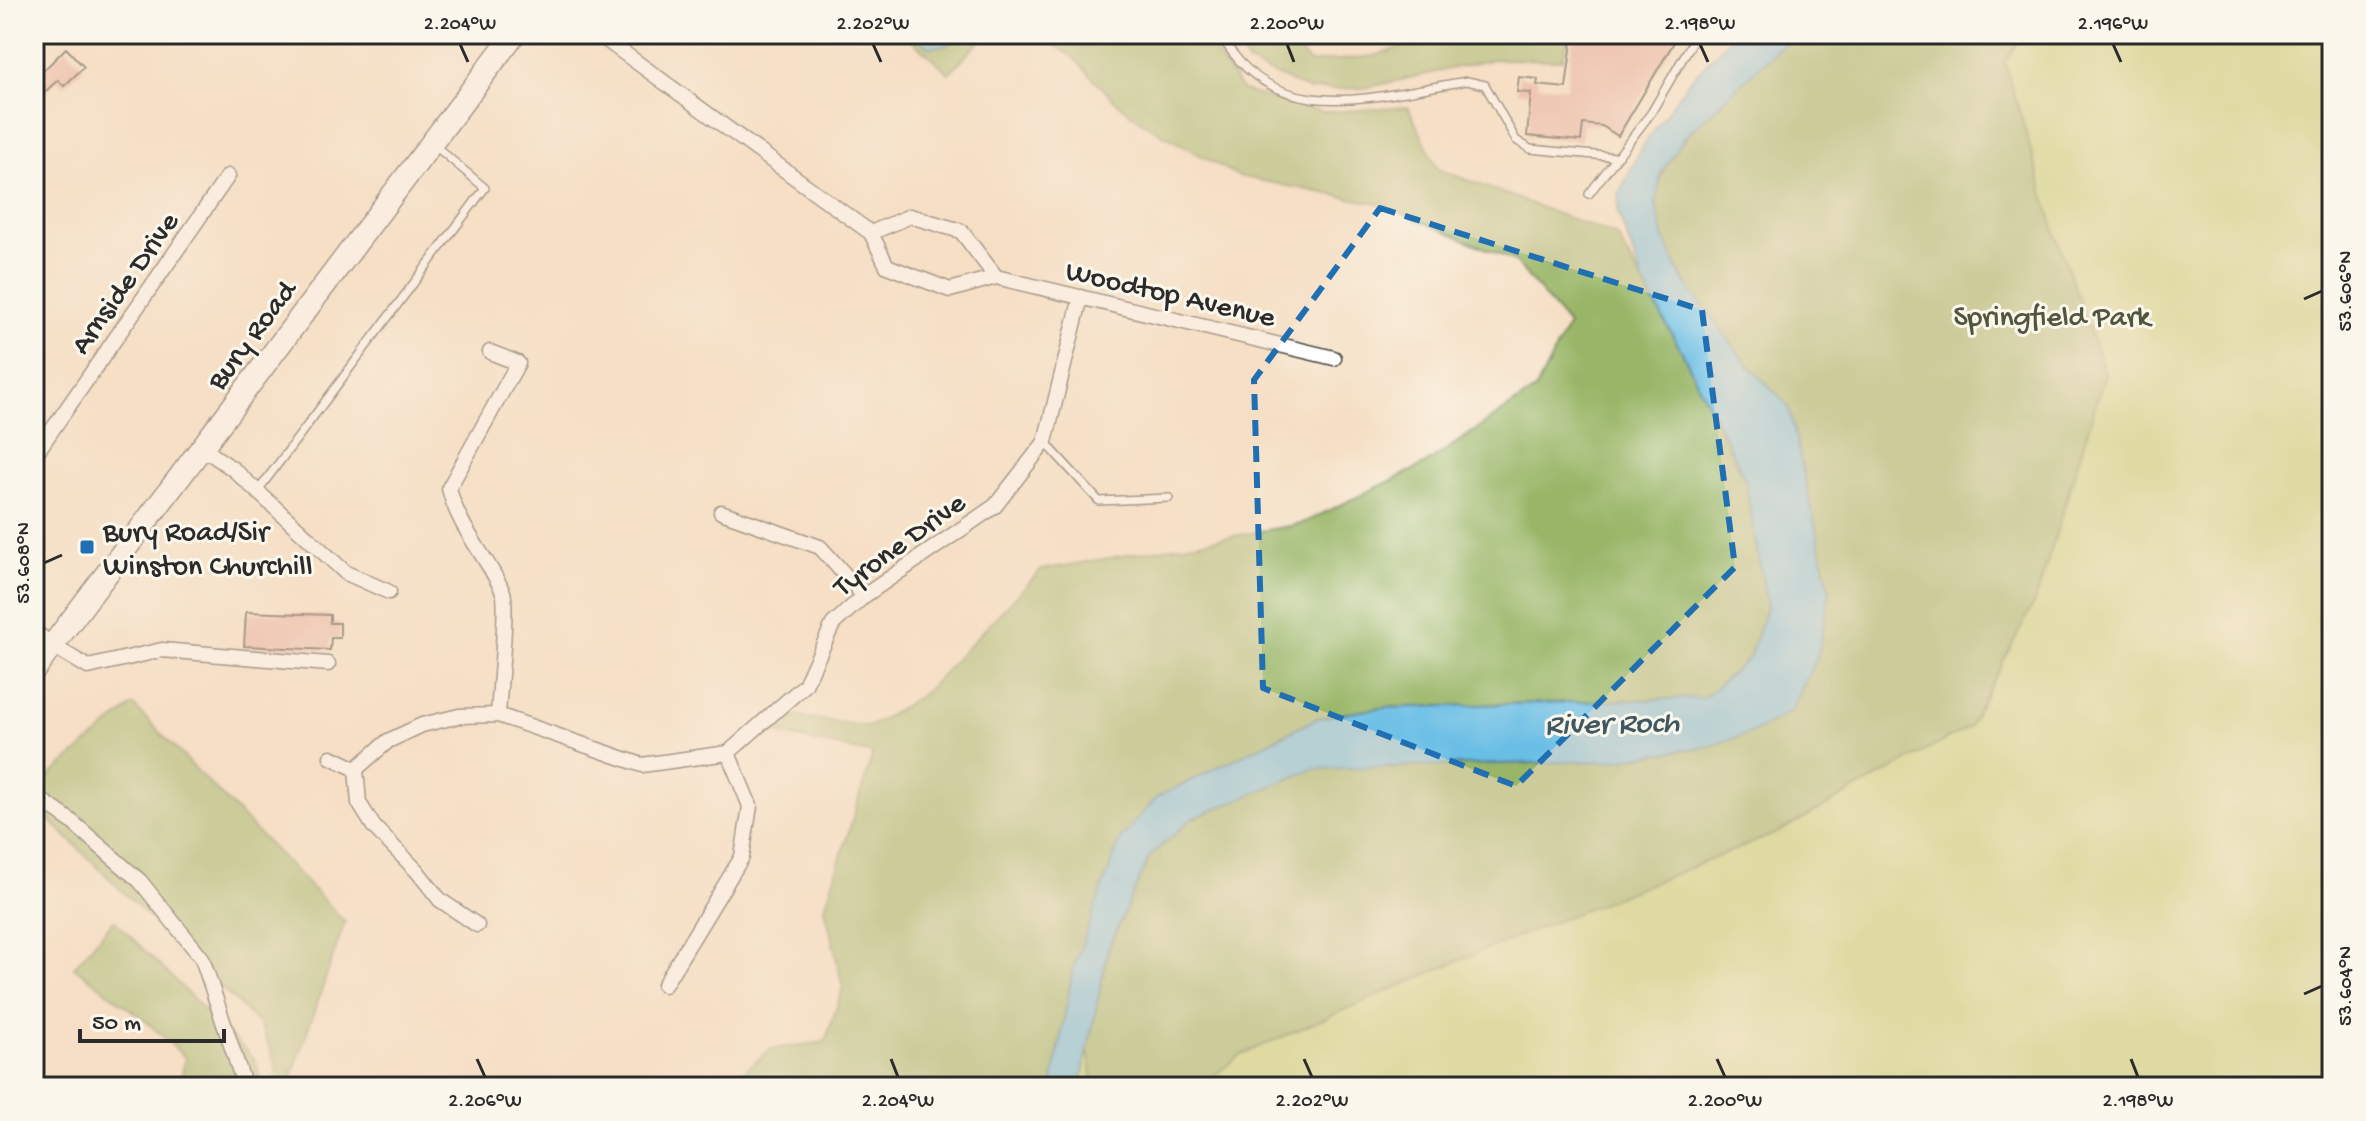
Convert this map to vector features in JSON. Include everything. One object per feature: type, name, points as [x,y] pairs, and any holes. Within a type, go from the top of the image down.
[{"type":"main road","name":"Bury Road","points":[[34,670],[514,34]]},
{"type":"street","name":"Woodtop Avenue","points":[[598,34],[871,233],[887,266],[950,290],[996,277],[1334,358]]},
{"type":"street","name":"Arnside Drive","points":[[34,456],[228,176]]},
{"type":"street","points":[[871,233],[910,216],[961,231],[996,277]]},
{"type":"street","name":"Tyrone Drive","points":[[728,753],[805,685],[833,624],[864,596],[995,506],[1045,442],[1081,297]]},
{"type":"street","points":[[490,352],[518,363],[449,488],[466,532],[505,595],[498,715]]},
{"type":"street","points":[[201,447],[233,469],[346,573],[389,592]]},
{"type":"street","points":[[721,512],[820,547],[864,596]]},
{"type":"street","points":[[34,631],[88,667],[162,650],[328,664]]},
{"type":"street","points":[[356,769],[388,741],[422,725],[459,716],[498,715],[642,765],[728,753],[750,806],[742,857],[664,985]]},
{"type":"street","points":[[331,757],[356,769]]},
{"type":"street","points":[[356,769],[359,803],[374,827],[440,900],[477,925]]},
{"type":"street","points":[[34,795],[71,821],[140,881],[202,958],[245,1087]]},
{"type":"lane","points":[[1220,34],[1232,54],[1252,76],[1279,91],[1310,98],[1350,99],[1467,81],[1485,85],[1516,140],[1530,149],[1617,157]]},
{"type":"lane","points":[[1589,194],[1651,113],[1697,34]]},
{"type":"lane","points":[[257,492],[485,188],[433,144]]},
{"type":"lane","points":[[1045,442],[1099,501],[1169,498]]},
{"type":"highlighted area","points":[[1380,208],[1702,310],[1735,567],[1516,786],[1263,688],[1254,380]]},
{"type":"green space","points":[[905,34],[913,34],[929,47],[948,45],[958,34],[987,34],[949,73]]},
{"type":"green space","points":[[1038,34],[1202,34],[1243,91],[1323,112],[1408,107],[1438,169],[1617,236],[1682,352],[1745,479],[1767,606],[1749,658],[1704,698],[1380,708],[1318,718],[1157,797],[1073,969],[1052,1087],[750,1087],[737,1077],[771,1049],[825,1042],[843,988],[825,907],[873,754],[771,732],[785,714],[869,727],[923,694],[1041,570],[1301,524],[1424,465],[1536,389],[1568,325],[1515,261],[1384,205],[1238,176],[1149,127],[1115,101],[1073,57]]},
{"type":"green space","points":[[1230,34],[1283,34],[1310,63],[1374,56],[1442,34],[1570,34],[1562,60],[1494,59],[1365,88],[1309,90],[1248,63]]},
{"type":"green space","name":"Springfield Park","points":[[1794,34],[2332,34],[2332,1087],[1080,1087],[1109,946],[1754,732]]},
{"type":"green space","points":[[1794,34],[2022,34],[2005,63],[2057,238],[2105,374],[2036,599],[1969,727],[1777,833],[1462,959],[1240,1055],[1200,1087],[1094,1087],[1087,1044],[1109,946],[1150,856],[1191,819],[1313,769],[1754,732],[1789,408],[1745,361],[1696,298],[1675,264],[1661,230],[1656,199],[1663,171],[1688,135]]},
{"type":"green space","points":[[133,705],[345,922],[288,1087],[281,1087],[260,1025],[34,805],[34,778],[41,783]]},
{"type":"green space","points":[[114,920],[255,1060],[263,1087],[180,1087],[185,1057],[146,1021],[74,967]]},
{"type":"water","points":[[913,34],[958,34],[948,45],[929,47]]},
{"type":"water","name":"River Roch","points":[[1734,34],[1794,34],[1684,138],[1661,173],[1656,204],[1663,236],[1681,277],[1748,365],[1789,407],[1830,592],[1818,655],[1791,711],[1754,732],[1710,746],[1609,761],[1313,769],[1191,819],[1150,856],[1109,946],[1080,1087],[1052,1087],[1073,969],[1120,839],[1157,797],[1318,718],[1380,708],[1704,698],[1749,658],[1767,606],[1745,479],[1682,352],[1644,284],[1618,212],[1619,194],[1641,149],[1687,84]]},
{"type":"building","points":[[1573,34],[1609,38],[1609,34],[1679,34],[1618,136],[1602,126],[1583,124],[1581,141],[1527,136],[1531,93],[1517,92],[1519,77],[1538,79],[1537,85],[1566,88]]},
{"type":"building","points":[[66,48],[84,67],[64,86],[58,80],[34,102],[34,66],[41,73]]},
{"type":"building","points":[[246,612],[330,615],[330,623],[340,623],[340,638],[331,638],[330,650],[244,646]]},
{"type":"place","name":"Bury Road/Sir Winston Churchill","points":[[87,547]]}]
